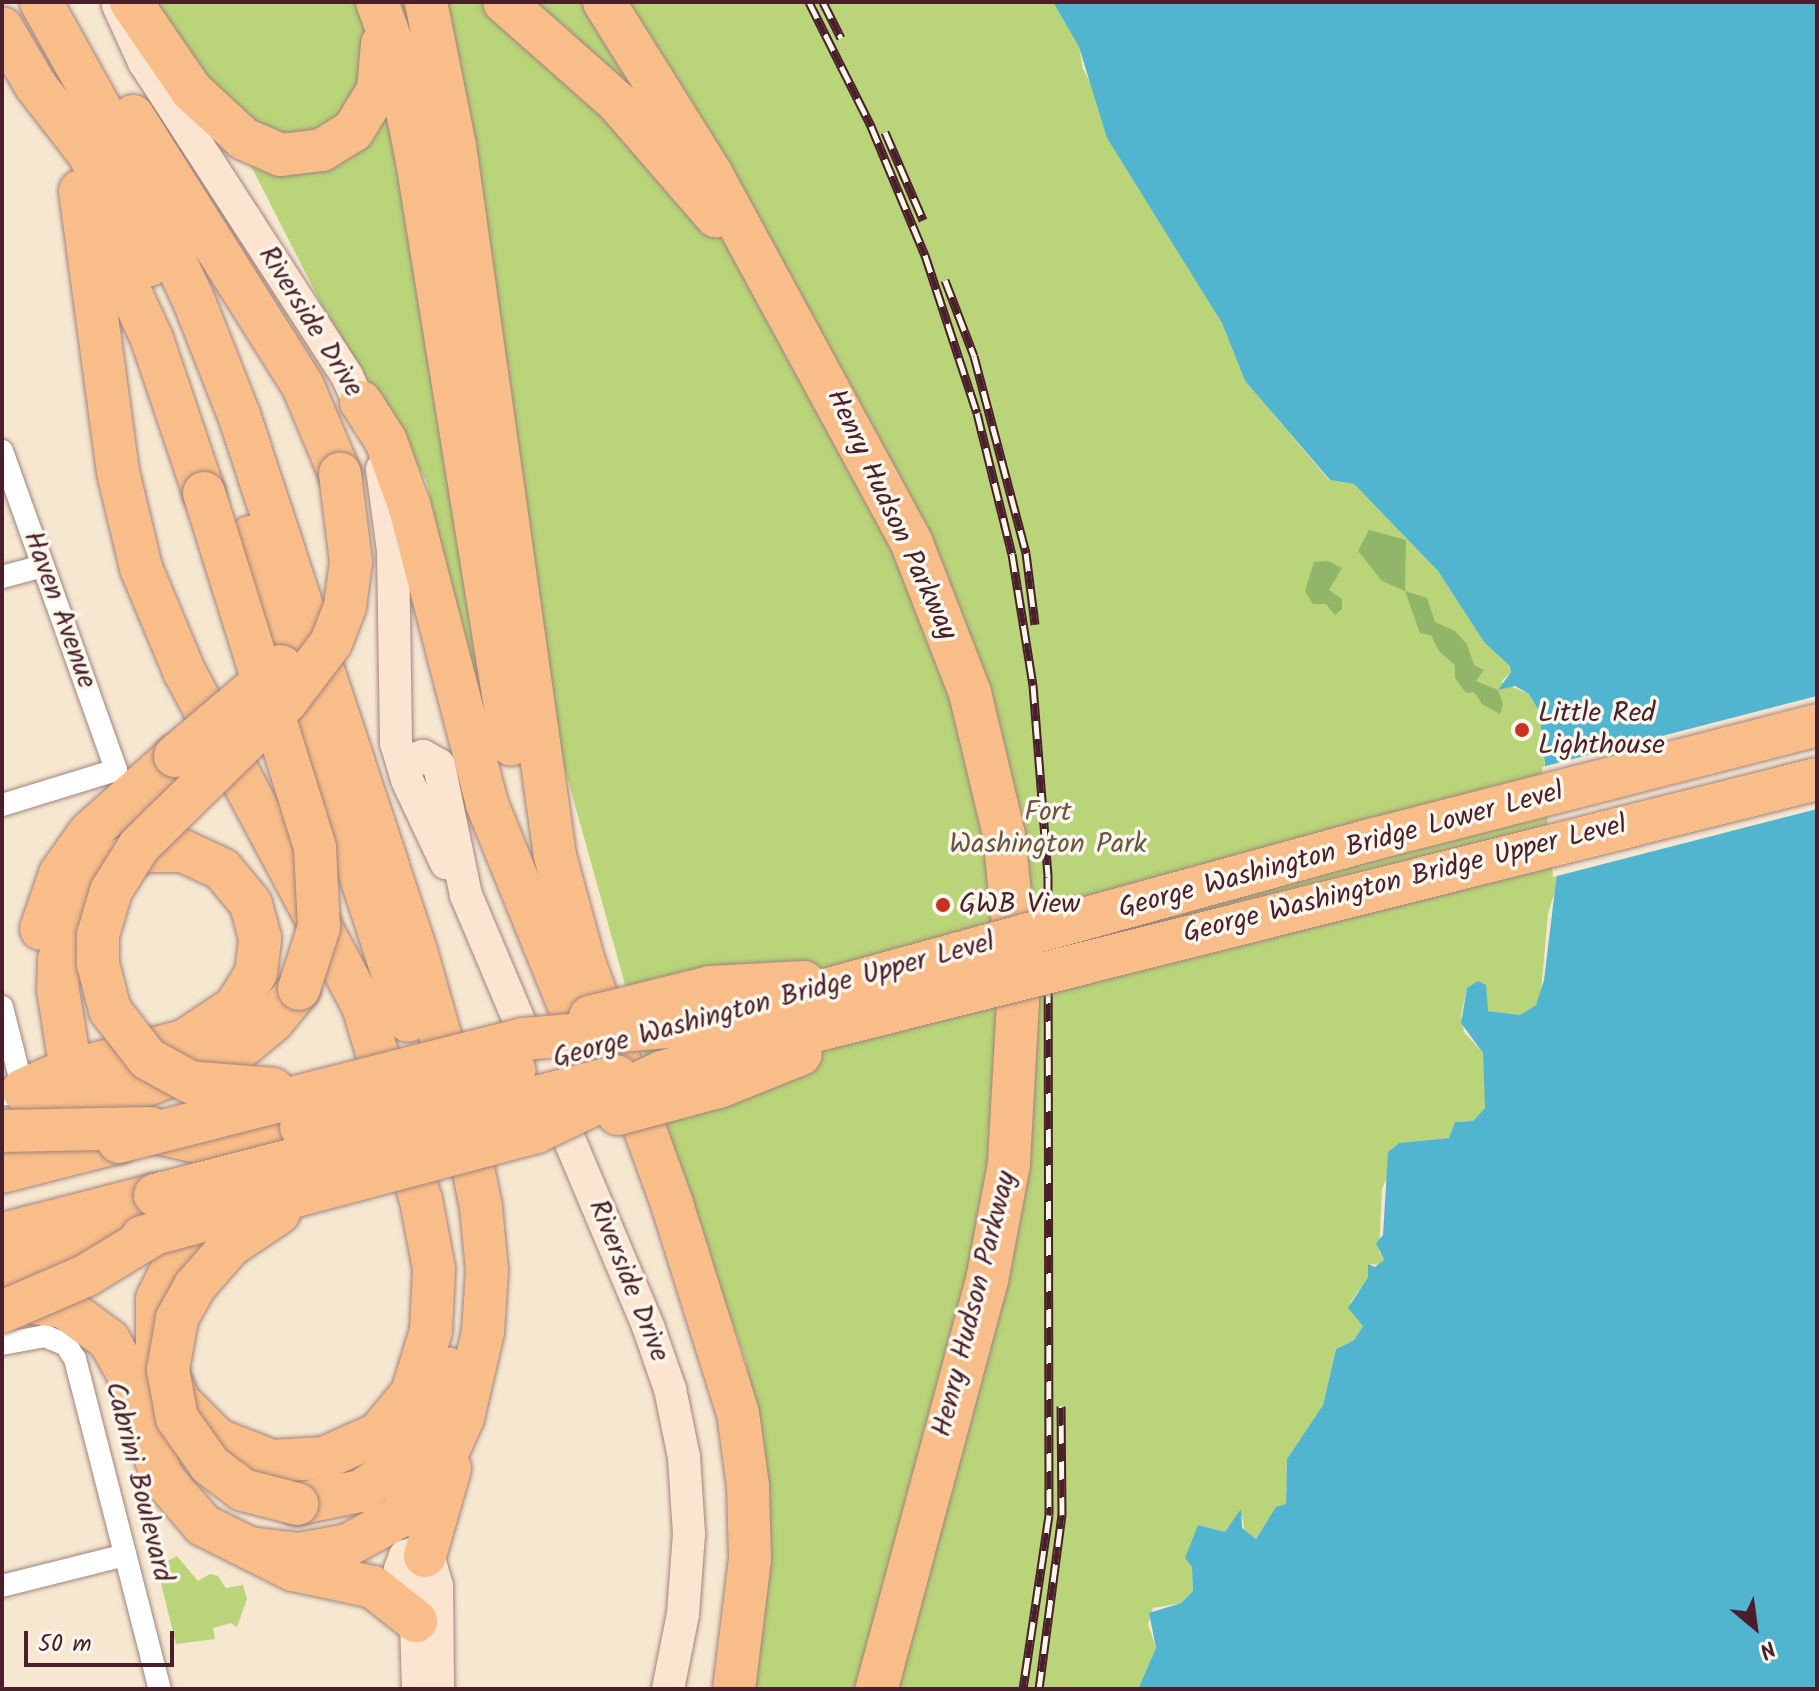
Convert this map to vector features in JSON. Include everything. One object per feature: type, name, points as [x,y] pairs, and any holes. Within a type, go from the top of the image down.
[{"type":"highway","points":[[9,1092],[63,1072],[184,1041],[235,1007],[256,973],[260,938],[246,894],[222,869],[183,851],[147,851],[123,859],[93,881],[71,916],[57,970],[63,1053],[44,1020],[37,979],[41,929],[52,892],[103,817],[163,752],[261,685],[297,645],[320,590],[323,550],[314,481],[282,399],[129,160],[41,2]]},
{"type":"highway","points":[[69,2],[122,99],[313,403],[340,474],[351,544],[345,606],[318,664],[286,702],[170,812],[119,875],[98,935],[101,980],[124,1034],[173,1075],[225,1088],[353,1133],[446,1158],[719,1087],[921,1005]]},
{"type":"highway","points":[[131,2],[186,85],[262,149],[292,156],[322,150],[344,139],[367,113],[381,79],[379,10]]},
{"type":"highway","points":[[426,2],[455,146],[555,856],[584,962],[672,1204],[729,1378],[744,1450],[749,1573],[734,1689]]},
{"type":"highway","points":[[504,2],[618,103],[688,188],[759,259]]},
{"type":"highway","name":"Henry Hudson Parkway","points":[[604,2],[759,259],[851,423],[931,589],[980,726],[1007,858],[1019,983],[1009,1164],[987,1280],[912,1549],[877,1689]]},
{"type":"highway","points":[[379,10],[395,51],[417,161],[531,856],[554,934],[606,1065],[650,1143]]},
{"type":"highway","points":[[2,28],[36,86],[88,153],[155,276],[217,485],[315,848],[319,927],[299,989],[266,1028],[238,1050],[201,1068],[2,1140]]},
{"type":"highway","points":[[36,86],[80,191],[142,311],[217,485],[402,953],[471,1150],[486,1251],[481,1343],[425,1556]]},
{"type":"highway","points":[[129,160],[194,301],[239,415],[402,953],[459,1230],[461,1288],[454,1346],[432,1418],[414,1450],[377,1482],[345,1497],[297,1504],[243,1490],[196,1451],[171,1401],[172,1339],[195,1286],[231,1245],[278,1214],[353,1133]]},
{"type":"highway","points":[[80,191],[118,472],[141,568],[184,671],[363,1006],[402,1125],[433,1261],[428,1348],[419,1379],[394,1419],[367,1441],[334,1455],[302,1462],[262,1460],[210,1434],[175,1394],[155,1342],[160,1289],[189,1240],[240,1194],[353,1133]]},
{"type":"highway","points":[[361,402],[386,441],[410,508],[471,753],[500,840],[613,1113],[672,1204]]},
{"type":"highway","name":"George Washington Bridge Upper Level","points":[[136,1156],[845,982],[1817,727]]},
{"type":"highway","name":"George Washington Bridge Lower Level","points":[[2,1274],[536,1132],[662,1072],[706,1040],[1358,843],[1817,727]]},
{"type":"highway","points":[[116,770],[163,752]]},
{"type":"highway","name":"George Washington Bridge Upper Level","points":[[136,1156],[754,1041],[921,1005],[1817,776]]},
{"type":"highway","name":"George Washington Bridge Lower Level","points":[[136,1156],[538,1036],[654,1032],[706,1040],[1817,776]]},
{"type":"highway","points":[[2,1312],[87,1275],[146,1236],[353,1133],[693,990],[762,982],[845,982]]},
{"type":"highway","points":[[9,1092],[70,1085],[210,1055],[266,1028]]},
{"type":"highway","points":[[2,1205],[171,1140],[215,1146],[353,1133],[706,1040]]},
{"type":"highway","points":[[2,1131],[163,1127],[353,1133]]},
{"type":"highway","points":[[2,1172],[136,1156]]},
{"type":"highway","points":[[2,1234],[136,1156]]},
{"type":"highway","points":[[2,1301],[51,1303],[98,1328],[124,1365],[152,1455],[173,1493],[203,1525],[293,1570],[373,1587],[416,1621]]},
{"type":"highway","points":[[249,1548],[325,1552],[376,1532],[426,1490],[456,1436]]},
{"type":"main road","name":"Riverside Drive","points":[[117,2],[144,62],[361,402],[376,444],[390,522],[395,722],[405,773],[466,895],[648,1326],[675,1409],[686,1474],[688,1550],[683,1614],[668,1689]]},
{"type":"main road","points":[[418,1689],[416,1621],[401,1565],[412,1553],[425,1556],[437,1586],[438,1689]]},
{"type":"street","name":"Haven Avenue","points":[[2,451],[116,770]]},
{"type":"street","points":[[2,577],[43,566]]},
{"type":"street","points":[[2,805],[116,770]]},
{"type":"street","points":[[2,1007],[9,1092]]},
{"type":"street","name":"Cabrini Boulevard","points":[[2,1344],[39,1335],[61,1341],[75,1359],[160,1689]]},
{"type":"street","points":[[2,1586],[125,1555]]},
{"type":"green space","name":"Fort Washington Park","points":[[150,2],[1053,2],[1079,47],[1083,69],[1222,323],[1245,381],[1329,480],[1354,484],[1438,571],[1484,642],[1506,658],[1511,672],[1501,682],[1529,694],[1539,711],[1557,885],[1548,913],[1541,993],[1536,1005],[1520,1015],[1488,1011],[1467,988],[1461,1015],[1464,1032],[1483,1053],[1486,1108],[1473,1121],[1455,1122],[1449,1138],[1399,1143],[1388,1152],[1390,1170],[1382,1189],[1379,1252],[1384,1260],[1380,1265],[1369,1264],[1368,1277],[1350,1303],[1363,1326],[1354,1340],[1336,1349],[1323,1405],[1287,1459],[1286,1505],[1274,1511],[1256,1539],[1245,1533],[1242,1516],[1225,1532],[1198,1525],[1192,1550],[1193,1591],[1181,1603],[1153,1608],[1148,1624],[1156,1648],[1138,1689],[745,1689],[766,1466],[746,1362],[667,1135],[561,755],[489,763],[426,480],[323,307],[202,70]]},
{"type":"green space","points":[[1369,530],[1406,540],[1405,591],[1382,581],[1358,551]]},
{"type":"green space","points":[[1328,561],[1342,568],[1329,590],[1342,599],[1342,609],[1335,615],[1326,604],[1313,604],[1305,591],[1314,562]]},
{"type":"green space","points":[[1405,591],[1427,598],[1435,622],[1455,631],[1467,644],[1474,665],[1484,670],[1476,681],[1498,690],[1503,704],[1500,714],[1482,704],[1474,692],[1466,693],[1455,678],[1455,665],[1439,651],[1431,635],[1420,633]]},
{"type":"green space","points":[[177,1556],[198,1581],[210,1574],[218,1576],[226,1588],[243,1585],[247,1599],[237,1627],[231,1623],[213,1628],[215,1639],[176,1644],[157,1567]]},
{"type":"water","points":[[1053,2],[1817,2],[1817,1689],[1138,1689],[1156,1648],[1149,1613],[1181,1603],[1193,1591],[1192,1567],[1185,1558],[1198,1525],[1225,1532],[1241,1509],[1242,1528],[1256,1539],[1276,1507],[1286,1504],[1287,1459],[1323,1405],[1336,1349],[1354,1340],[1363,1326],[1348,1308],[1368,1277],[1368,1264],[1375,1267],[1384,1260],[1376,1243],[1383,1235],[1388,1152],[1399,1143],[1449,1138],[1455,1122],[1473,1121],[1485,1108],[1483,1053],[1461,1023],[1467,988],[1478,981],[1486,985],[1488,1011],[1520,1015],[1536,1005],[1544,980],[1557,873],[1539,711],[1529,694],[1515,686],[1498,690],[1511,672],[1509,665],[1484,642],[1438,571],[1354,484],[1330,480],[1245,381],[1222,323],[1107,138],[1079,47]]},
{"type":"pier","points":[[1817,696],[1817,809],[1553,877],[1542,767]]},
{"type":"railway","points":[[809,2],[871,126],[925,255],[977,413],[1012,554],[1033,685],[1048,877],[1049,1515],[1023,1689]]},
{"type":"railway","points":[[823,2],[841,38]]},
{"type":"railway","points":[[885,132],[923,220]]},
{"type":"railway","points":[[945,280],[974,356],[1026,553],[1035,624]]},
{"type":"railway","points":[[1039,1689],[1062,1515],[1061,1406]]},
{"type":"place","name":"Little Red Lighthouse","points":[[1522,730]]},
{"type":"place","name":"GWB View","points":[[943,905]]}]
